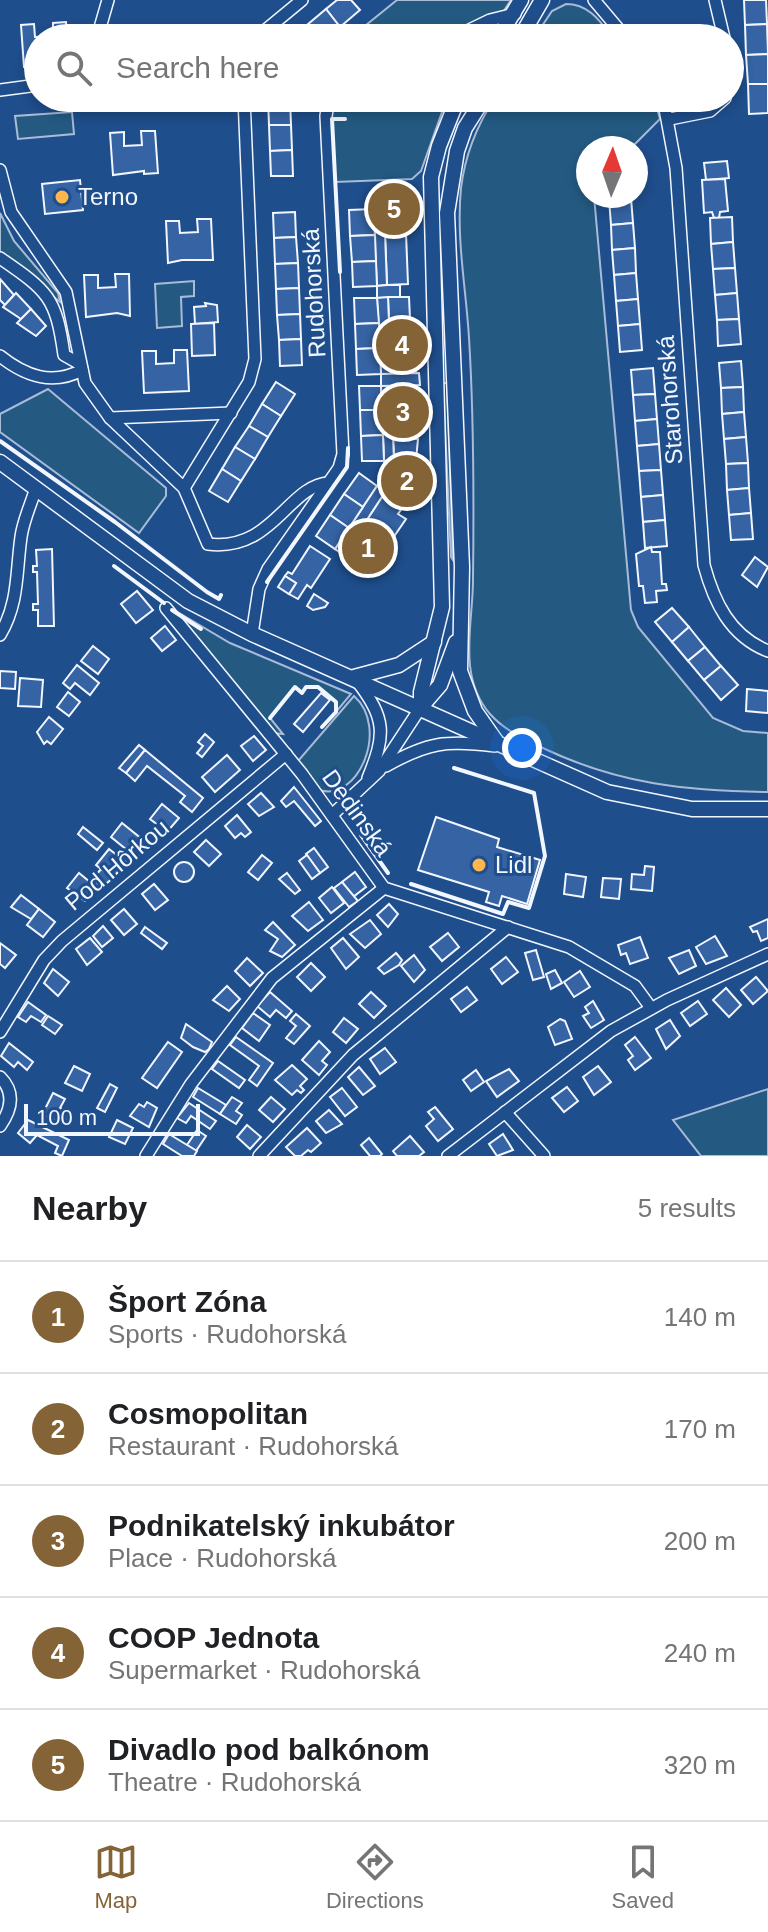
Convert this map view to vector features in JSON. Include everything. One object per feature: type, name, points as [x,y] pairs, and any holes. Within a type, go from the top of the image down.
[{"type":"street","points":[[101,24],[108,0]]},
{"type":"street","points":[[273,24],[302,0]]},
{"type":"street","points":[[508,24],[521,0]]},
{"type":"street","points":[[528,24],[542,0]]},
{"type":"street","points":[[594,0],[614,24]]},
{"type":"street","points":[[715,0],[721,24]]},
{"type":"street","points":[[482,24],[515,14]]},
{"type":"street","points":[[0,90],[24,87]]},
{"type":"street","points":[[184,488],[249,382],[255,359],[245,112]]},
{"type":"street","name":"Rudohorská","points":[[252,634],[259,589],[268,569],[339,468],[344,436],[327,112]]},
{"type":"street","points":[[421,707],[421,692],[442,607],[443,566],[431,184],[439,146],[452,112]]},
{"type":"street","points":[[475,112],[465,128],[457,151],[447,213],[462,567],[458,638],[465,690],[489,734],[502,747]]},
{"type":"street","name":"Starohorská","points":[[668,112],[676,168],[704,565],[714,602],[733,627],[755,646],[768,651]]},
{"type":"street","points":[[670,119],[705,112]]},
{"type":"street","points":[[0,170],[11,212],[66,292],[85,383],[110,418],[184,488],[208,544],[222,546],[249,540],[290,509],[307,490],[318,483],[329,483]]},
{"type":"street","points":[[0,258],[49,298],[58,314],[64,355],[81,367]]},
{"type":"street","points":[[0,356],[31,376],[53,379],[81,367]]},
{"type":"street","points":[[110,418],[231,413]]},
{"type":"street","points":[[0,462],[188,601],[252,634],[421,707],[502,747],[580,782],[635,800],[692,809],[768,809]]},
{"type":"street","points":[[0,635],[13,608],[21,533],[36,488]]},
{"type":"street","name":"Dedinská","points":[[166,608],[286,754],[384,888],[579,953],[635,986],[651,1008]]},
{"type":"street","points":[[379,771],[421,707],[433,698],[458,638]]},
{"type":"street","points":[[354,677],[399,665],[434,642]]},
{"type":"street","points":[[354,677],[374,703],[383,743],[366,782]]},
{"type":"street","points":[[332,815],[379,771],[415,749],[447,741],[502,747]]},
{"type":"street","name":"Pod Hôrkou","points":[[0,1032],[44,960],[62,941],[286,754]]},
{"type":"street","points":[[146,1156],[191,1084],[272,978],[384,888]]},
{"type":"street","points":[[259,1156],[353,1055],[508,927]]},
{"type":"street","points":[[448,1156],[587,1048],[651,1008],[768,954]]},
{"type":"street","points":[[0,1077],[10,1094],[8,1114],[0,1126]]},
{"type":"street","points":[[505,1112],[544,1156]]},
{"type":"shaded area","points":[[397,0],[511,0],[495,24],[367,24]]},
{"type":"shaded area","points":[[566,4],[574,5],[588,10],[601,24],[543,24],[552,11]]},
{"type":"shaded area","points":[[72,112],[74,134],[18,139],[15,116]]},
{"type":"shaded area","points":[[331,112],[442,112],[421,171],[412,179],[335,182]]},
{"type":"shaded area","points":[[487,112],[658,112],[660,119],[643,136],[576,136],[576,208],[595,208],[631,610],[638,627],[713,718],[743,731],[768,733],[768,792],[681,787],[600,770],[523,738],[502,725],[480,699],[473,683],[469,649],[473,580],[472,398],[460,207],[463,176],[477,130]]},
{"type":"shaded area","points":[[0,213],[14,241],[58,293],[60,302],[0,253]]},
{"type":"shaded area","points":[[194,281],[194,296],[181,297],[182,326],[157,328],[155,284]]},
{"type":"shaded area","points":[[443,383],[447,383],[453,560],[451,557]]},
{"type":"shaded area","points":[[48,389],[166,488],[166,496],[139,533],[0,432],[0,414]]},
{"type":"shaded area","points":[[169,607],[230,643],[351,694],[336,712],[336,702],[318,687],[307,687],[302,693],[295,687],[270,718],[283,734],[272,733]]},
{"type":"shaded area","points":[[354,696],[364,710],[369,726],[365,760],[346,785],[333,791],[319,790],[298,761]]},
{"type":"shaded area","points":[[768,1089],[768,1156],[701,1156],[673,1120]]},
{"type":"building","points":[[337,0],[351,0],[360,10],[344,24],[338,24],[326,9]]},
{"type":"building","points":[[744,0],[766,0],[767,24],[745,25]]},
{"type":"building","points":[[326,9],[338,24],[308,24]]},
{"type":"building","points":[[767,24],[768,54],[746,55],[745,25]]},
{"type":"building","points":[[21,25],[24,25],[24,67]]},
{"type":"building","points":[[768,54],[768,84],[748,84],[746,55]]},
{"type":"building","points":[[748,84],[768,84],[768,113],[749,114]]},
{"type":"building","points":[[268,112],[290,112],[291,125],[269,125]]},
{"type":"building","points":[[269,125],[291,125],[292,150],[270,151]]},
{"type":"building","points":[[141,131],[155,131],[158,173],[144,174],[144,171],[113,175],[110,133],[124,132],[124,146],[142,145]]},
{"type":"building","points":[[292,150],[293,176],[271,176],[270,151]]},
{"type":"building","points":[[727,161],[729,178],[706,180],[704,163]]},
{"type":"building","points":[[725,179],[728,211],[720,212],[719,218],[714,218],[712,212],[704,213],[702,180]]},
{"type":"building","name":"Terno","points":[[80,180],[83,210],[45,214],[42,184]]},
{"type":"building","points":[[384,208],[405,208],[408,284],[387,285]]},
{"type":"building","points":[[384,208],[387,285],[377,286],[373,209]]},
{"type":"building","points":[[610,208],[632,208],[633,223],[611,225]]},
{"type":"building","points":[[373,209],[375,235],[350,236],[349,210]]},
{"type":"building","points":[[295,212],[296,237],[274,238],[273,213]]},
{"type":"building","points":[[732,217],[733,242],[711,244],[710,218]]},
{"type":"building","points":[[197,219],[211,219],[213,260],[168,263],[166,221],[179,221],[180,233],[198,232]]},
{"type":"building","points":[[633,223],[635,248],[612,250],[611,225]]},
{"type":"building","points":[[375,235],[376,261],[352,262],[350,236]]},
{"type":"building","points":[[296,237],[298,263],[275,264],[274,238]]},
{"type":"building","points":[[733,242],[735,268],[713,269],[711,244]]},
{"type":"building","points":[[635,248],[636,273],[614,275],[612,250]]},
{"type":"building","points":[[376,261],[377,286],[353,287],[352,262]]},
{"type":"building","points":[[298,263],[299,288],[276,289],[275,264]]},
{"type":"building","points":[[735,268],[737,293],[715,295],[713,269]]},
{"type":"building","points":[[636,273],[638,299],[616,301],[614,275]]},
{"type":"building","points":[[115,274],[129,274],[130,316],[117,313],[86,317],[84,275],[98,275],[98,288],[116,287]]},
{"type":"building","points":[[0,279],[14,295],[5,305],[0,300]]},
{"type":"building","points":[[400,285],[400,297],[377,298],[377,286]]},
{"type":"building","points":[[299,288],[300,314],[277,315],[276,289]]},
{"type":"building","points":[[16,293],[31,309],[21,319],[3,307]]},
{"type":"building","points":[[737,293],[739,319],[717,320],[715,295]]},
{"type":"building","points":[[388,297],[409,297],[410,319],[414,319],[414,329],[420,329],[416,373],[391,374]]},
{"type":"building","points":[[388,297],[391,374],[381,374],[377,298]]},
{"type":"building","points":[[354,298],[377,298],[379,323],[355,324]]},
{"type":"building","points":[[638,299],[640,324],[618,326],[616,301]]},
{"type":"building","points":[[205,303],[217,305],[218,322],[195,324],[194,307],[206,306]]},
{"type":"building","points":[[31,309],[46,326],[36,336],[17,323]]},
{"type":"building","points":[[300,314],[301,339],[279,340],[277,315]]},
{"type":"building","points":[[739,319],[741,344],[718,346],[717,320]]},
{"type":"building","points":[[214,323],[215,355],[192,356],[191,324]]},
{"type":"building","points":[[379,323],[380,348],[356,349],[355,324]]},
{"type":"building","points":[[640,324],[642,350],[620,352],[618,326]]},
{"type":"building","points":[[301,339],[302,365],[280,366],[279,340]]},
{"type":"building","points":[[380,348],[381,374],[357,375],[356,349]]},
{"type":"building","points":[[174,350],[187,350],[189,391],[144,393],[142,351],[156,351],[156,364],[174,363]]},
{"type":"building","points":[[741,361],[743,387],[721,388],[719,363]]},
{"type":"building","points":[[653,368],[655,394],[633,395],[631,370]]},
{"type":"building","points":[[419,373],[420,385],[381,386],[381,374]]},
{"type":"building","points":[[276,382],[295,394],[281,416],[262,404]]},
{"type":"building","points":[[413,385],[415,439],[418,439],[416,460],[394,460],[391,386]]},
{"type":"building","points":[[359,386],[381,386],[382,410],[360,410]]},
{"type":"building","points":[[381,386],[391,386],[394,460],[384,461]]},
{"type":"building","points":[[743,387],[744,412],[722,414],[721,388]]},
{"type":"building","points":[[655,394],[657,419],[635,421],[633,395]]},
{"type":"building","points":[[262,404],[281,416],[268,437],[249,426]]},
{"type":"building","points":[[360,410],[382,410],[383,435],[361,436]]},
{"type":"building","points":[[744,412],[746,437],[724,439],[722,414]]},
{"type":"building","points":[[657,419],[659,444],[637,446],[635,421]]},
{"type":"building","points":[[249,426],[268,437],[255,459],[235,447]]},
{"type":"building","points":[[383,435],[384,461],[362,461],[361,436]]},
{"type":"building","points":[[746,437],[748,463],[726,464],[724,439]]},
{"type":"building","points":[[659,444],[661,470],[639,471],[637,446]]},
{"type":"building","points":[[235,447],[255,459],[241,481],[222,469]]},
{"type":"building","points":[[420,460],[420,482],[427,478],[429,482],[426,496],[420,496],[418,489],[408,506],[377,486],[385,473],[384,461]]},
{"type":"building","points":[[748,463],[749,488],[727,490],[726,464]]},
{"type":"building","points":[[222,469],[241,481],[228,502],[209,491]]},
{"type":"building","points":[[661,470],[663,495],[641,497],[639,471]]},
{"type":"building","points":[[359,473],[377,486],[363,507],[344,494]]},
{"type":"building","points":[[377,486],[386,491],[344,555],[335,549]]},
{"type":"building","points":[[749,488],[751,513],[729,515],[727,490]]},
{"type":"building","points":[[386,491],[405,504],[398,514],[406,519],[393,538],[385,533],[362,567],[344,555]]},
{"type":"building","points":[[344,494],[363,507],[349,528],[330,515]]},
{"type":"building","points":[[663,495],[665,520],[643,522],[641,497]]},
{"type":"building","points":[[751,513],[753,539],[731,540],[729,515]]},
{"type":"building","points":[[330,515],[349,528],[335,549],[316,536]]},
{"type":"building","points":[[665,520],[667,546],[645,548],[643,522]]},
{"type":"building","points":[[310,546],[330,559],[311,588],[307,585],[298,599],[289,594],[296,583],[285,576],[288,572],[292,574]]},
{"type":"building","points":[[651,547],[652,552],[660,552],[662,584],[666,584],[667,590],[656,591],[657,602],[645,603],[643,586],[639,586],[636,554]]},
{"type":"building","points":[[52,549],[54,626],[38,626],[38,610],[33,610],[33,604],[38,604],[37,572],[33,572],[33,566],[37,566],[36,550]]},
{"type":"building","points":[[755,557],[768,567],[757,587],[742,575]]},
{"type":"building","points":[[285,576],[296,583],[289,594],[278,587]]},
{"type":"building","points":[[137,591],[153,610],[136,623],[121,604]]},
{"type":"building","points":[[314,594],[328,603],[325,607],[313,610],[307,606]]},
{"type":"building","points":[[672,608],[689,627],[672,642],[655,622]]},
{"type":"building","points":[[165,626],[176,640],[162,651],[151,638]]},
{"type":"building","points":[[689,627],[705,647],[688,661],[672,642]]},
{"type":"building","points":[[93,646],[109,659],[98,674],[81,661]]},
{"type":"building","points":[[705,647],[721,666],[704,680],[688,661]]},
{"type":"building","points":[[77,665],[99,683],[90,695],[75,683],[70,689],[63,683]]},
{"type":"building","points":[[721,666],[738,685],[721,700],[704,680]]},
{"type":"building","points":[[0,671],[16,672],[15,689],[0,688]]},
{"type":"building","points":[[20,678],[43,680],[41,707],[18,706]]},
{"type":"building","points":[[747,689],[768,691],[768,713],[746,711]]},
{"type":"building","points":[[68,692],[80,702],[69,716],[57,707]]},
{"type":"building","points":[[321,693],[330,700],[303,732],[294,724]]},
{"type":"building","points":[[49,717],[63,729],[51,744],[47,741],[44,744],[37,732]]},
{"type":"building","points":[[205,734],[214,742],[202,757],[197,753],[203,746],[198,742]]},
{"type":"building","points":[[254,736],[266,750],[253,761],[241,746]]},
{"type":"building","points":[[139,745],[145,750],[126,773],[119,768]]},
{"type":"building","points":[[145,750],[203,798],[192,812],[180,802],[185,796],[147,766],[135,781],[126,773]]},
{"type":"building","points":[[227,755],[240,770],[215,792],[202,777]]},
{"type":"building","points":[[294,787],[321,821],[315,826],[294,801],[286,807],[281,801]]},
{"type":"building","points":[[261,793],[274,807],[259,816],[248,804]]},
{"type":"building","points":[[162,804],[179,818],[167,832],[150,819]]},
{"type":"building","points":[[237,815],[251,832],[245,837],[241,833],[235,838],[225,826]]},
{"type":"building","name":"Lidl","points":[[436,817],[499,839],[497,847],[540,860],[527,904],[502,896],[499,906],[486,902],[489,892],[418,870]]},
{"type":"building","points":[[122,823],[148,844],[137,858],[111,837]]},
{"type":"building","points":[[83,827],[103,843],[97,850],[78,834]]},
{"type":"building","points":[[206,840],[221,854],[209,866],[194,852]]},
{"type":"building","points":[[314,848],[328,867],[320,873],[306,854]]},
{"type":"building","points":[[109,849],[126,862],[113,878],[96,865]]},
{"type":"building","points":[[262,855],[272,863],[258,880],[248,872]]},
{"type":"building","points":[[307,855],[320,873],[312,879],[299,861]]},
{"type":"building","points":[[184,862],[191,865],[194,872],[191,879],[184,882],[177,879],[174,872],[177,865]]},
{"type":"building","points":[[645,866],[654,867],[652,891],[631,889],[632,874],[644,875]]},
{"type":"building","points":[[101,869],[113,878],[102,887],[92,880]]},
{"type":"building","points":[[355,872],[366,887],[353,897],[342,882]]},
{"type":"building","points":[[79,873],[96,887],[85,901],[67,888]]},
{"type":"building","points":[[287,873],[300,890],[295,894],[279,879]]},
{"type":"building","points":[[566,874],[586,877],[583,897],[564,894]]},
{"type":"building","points":[[603,878],[621,879],[619,899],[601,897]]},
{"type":"building","points":[[342,882],[358,901],[349,907],[334,888]]},
{"type":"building","points":[[154,884],[168,900],[155,910],[142,894]]},
{"type":"building","points":[[332,887],[344,903],[331,913],[319,898]]},
{"type":"building","points":[[21,895],[39,909],[31,919],[11,907]]},
{"type":"building","points":[[309,902],[323,920],[308,931],[292,916]]},
{"type":"building","points":[[389,904],[398,914],[388,927],[377,915]]},
{"type":"building","points":[[39,909],[55,922],[43,937],[27,925]]},
{"type":"building","points":[[124,909],[137,924],[124,935],[111,920]]},
{"type":"building","points":[[768,919],[768,938],[761,941],[757,931],[753,932],[750,927]]},
{"type":"building","points":[[370,920],[381,934],[365,948],[350,934]]},
{"type":"building","points":[[273,922],[295,945],[282,957],[270,951],[278,939],[265,930]]},
{"type":"building","points":[[103,926],[113,938],[102,947],[93,936]]},
{"type":"building","points":[[145,927],[167,943],[162,949],[141,933]]},
{"type":"building","points":[[448,933],[459,947],[442,961],[430,947]]},
{"type":"building","points":[[715,936],[727,956],[706,964],[696,947]]},
{"type":"building","points":[[640,937],[648,958],[630,964],[626,953],[621,955],[618,945]]},
{"type":"building","points":[[90,938],[102,952],[87,965],[76,949]]},
{"type":"building","points":[[343,938],[359,957],[346,969],[331,948]]},
{"type":"building","points":[[0,943],[16,955],[5,968],[0,964]]},
{"type":"building","points":[[536,950],[544,977],[533,980],[525,953]]},
{"type":"building","points":[[689,950],[696,966],[679,974],[669,958]]},
{"type":"building","points":[[396,953],[402,960],[384,974],[378,968]]},
{"type":"building","points":[[414,955],[425,970],[414,982],[401,966]]},
{"type":"building","points":[[506,957],[518,972],[502,984],[491,969]]},
{"type":"building","points":[[247,958],[263,973],[250,986],[235,971]]},
{"type":"building","points":[[311,963],[325,977],[311,991],[297,977]]},
{"type":"building","points":[[53,969],[69,982],[58,996],[44,983]]},
{"type":"building","points":[[555,970],[562,983],[551,989],[546,974]]},
{"type":"building","points":[[580,971],[590,987],[574,997],[564,982]]},
{"type":"building","points":[[756,977],[768,991],[753,1004],[741,990]]},
{"type":"building","points":[[227,986],[240,999],[229,1011],[213,1000]]},
{"type":"building","points":[[467,987],[477,1000],[461,1012],[451,999]]},
{"type":"building","points":[[726,988],[741,1005],[729,1017],[713,1000]]},
{"type":"building","points":[[270,992],[292,1011],[286,1018],[276,1010],[270,1017],[257,1006]]},
{"type":"building","points":[[371,992],[386,1006],[374,1018],[359,1004]]},
{"type":"building","points":[[593,1001],[604,1020],[591,1028],[583,1016],[589,1013],[585,1007]]},
{"type":"building","points":[[698,1001],[707,1014],[690,1026],[681,1013]]},
{"type":"building","points":[[28,1002],[46,1015],[41,1022],[31,1016],[26,1022],[18,1017]]},
{"type":"building","points":[[253,1013],[270,1025],[259,1041],[242,1028]]},
{"type":"building","points":[[296,1014],[310,1026],[294,1044],[286,1038],[296,1026],[290,1021]]},
{"type":"building","points":[[48,1016],[62,1025],[55,1034],[42,1025]]},
{"type":"building","points":[[344,1018],[358,1029],[346,1043],[333,1032]]},
{"type":"building","points":[[560,1019],[565,1021],[572,1039],[555,1045],[548,1027]]},
{"type":"building","points":[[670,1020],[680,1036],[666,1049],[656,1029]]},
{"type":"building","points":[[186,1024],[212,1042],[209,1049],[205,1052],[181,1038]]},
{"type":"building","points":[[236,1037],[273,1063],[257,1086],[249,1080],[259,1066],[230,1045]]},
{"type":"building","points":[[635,1037],[651,1058],[635,1070],[628,1060],[633,1056],[625,1045]]},
{"type":"building","points":[[319,1041],[330,1052],[322,1061],[327,1065],[319,1075],[302,1060]]},
{"type":"building","points":[[168,1042],[182,1052],[157,1088],[142,1078]]},
{"type":"building","points":[[9,1043],[33,1062],[27,1070],[18,1062],[14,1067],[1,1056]]},
{"type":"building","points":[[385,1048],[396,1062],[380,1074],[370,1059]]},
{"type":"building","points":[[218,1061],[245,1080],[239,1088],[212,1069]]},
{"type":"building","points":[[292,1065],[307,1079],[300,1086],[304,1090],[301,1093],[297,1090],[292,1095],[275,1080]]},
{"type":"building","points":[[74,1066],[90,1074],[82,1091],[65,1083]]},
{"type":"building","points":[[598,1066],[611,1082],[594,1095],[583,1077]]},
{"type":"building","points":[[359,1067],[375,1086],[363,1095],[348,1077]]},
{"type":"building","points":[[509,1069],[519,1081],[497,1097],[486,1081]]},
{"type":"building","points":[[476,1070],[484,1082],[471,1091],[463,1080]]},
{"type":"building","points":[[110,1084],[117,1088],[105,1112],[97,1108]]},
{"type":"building","points":[[567,1087],[578,1101],[564,1112],[552,1098]]},
{"type":"building","points":[[198,1088],[226,1105],[220,1114],[193,1097]]},
{"type":"building","points":[[342,1088],[357,1107],[345,1116],[330,1097]]},
{"type":"building","points":[[53,1093],[65,1099],[60,1108],[71,1113],[65,1125],[42,1115]]},
{"type":"building","points":[[232,1097],[242,1103],[236,1111],[242,1115],[236,1124],[220,1114]]},
{"type":"building","points":[[271,1097],[285,1109],[273,1122],[259,1110]]},
{"type":"building","points":[[147,1102],[157,1108],[149,1127],[130,1116],[139,1104],[144,1107]]},
{"type":"building","points":[[189,1103],[216,1121],[210,1129],[191,1116],[186,1123],[177,1118]]},
{"type":"building","points":[[435,1107],[453,1129],[438,1141],[426,1126],[434,1119],[428,1112]]},
{"type":"building","points":[[329,1110],[342,1124],[326,1133],[316,1121]]},
{"type":"building","points":[[28,1120],[69,1140],[62,1156],[55,1153],[58,1146],[37,1135],[30,1143],[18,1133]]},
{"type":"building","points":[[117,1120],[133,1128],[125,1144],[109,1137]]},
{"type":"building","points":[[247,1125],[261,1137],[250,1149],[237,1137]]},
{"type":"building","points":[[307,1128],[321,1143],[311,1152],[308,1150],[301,1156],[295,1156],[286,1147]]},
{"type":"building","points":[[197,1130],[206,1136],[196,1151],[187,1145]]},
{"type":"building","points":[[169,1134],[197,1151],[194,1156],[182,1156],[163,1144]]},
{"type":"building","points":[[503,1134],[513,1150],[497,1156],[489,1144]]},
{"type":"building","points":[[410,1136],[424,1152],[419,1156],[397,1156],[393,1151]]},
{"type":"building","points":[[369,1138],[382,1154],[380,1156],[370,1156],[361,1145]]},
{"type":"wall","points":[[340,272],[332,119],[345,119]]},
{"type":"wall","points":[[0,441],[207,592],[219,599],[221,595]]},
{"type":"wall","points":[[267,582],[347,467],[348,448]]},
{"type":"wall","points":[[114,566],[164,603]]},
{"type":"wall","points":[[172,610],[201,629]]},
{"type":"wall","points":[[270,718],[295,687],[302,693],[306,687],[318,687],[336,702],[336,712],[322,727]]},
{"type":"wall","points":[[411,884],[503,914],[508,902],[529,908],[545,856],[534,793],[454,768]]},
{"type":"wall","points":[[363,819],[365,831],[361,835],[388,873]]},
{"type":"place","name":"Terno","points":[[62,197]]},
{"type":"place","name":"Divadlo pod balkónom","points":[[394,209]]},
{"type":"place","name":"COOP Jednota","points":[[402,345]]},
{"type":"place","name":"Podnikatelský inkubátor","points":[[403,412]]},
{"type":"place","name":"Cosmopolitan","points":[[407,481]]},
{"type":"place","name":"Šport Zóna","points":[[368,548]]},
{"type":"place","name":"Lidl","points":[[479,865]]}]
